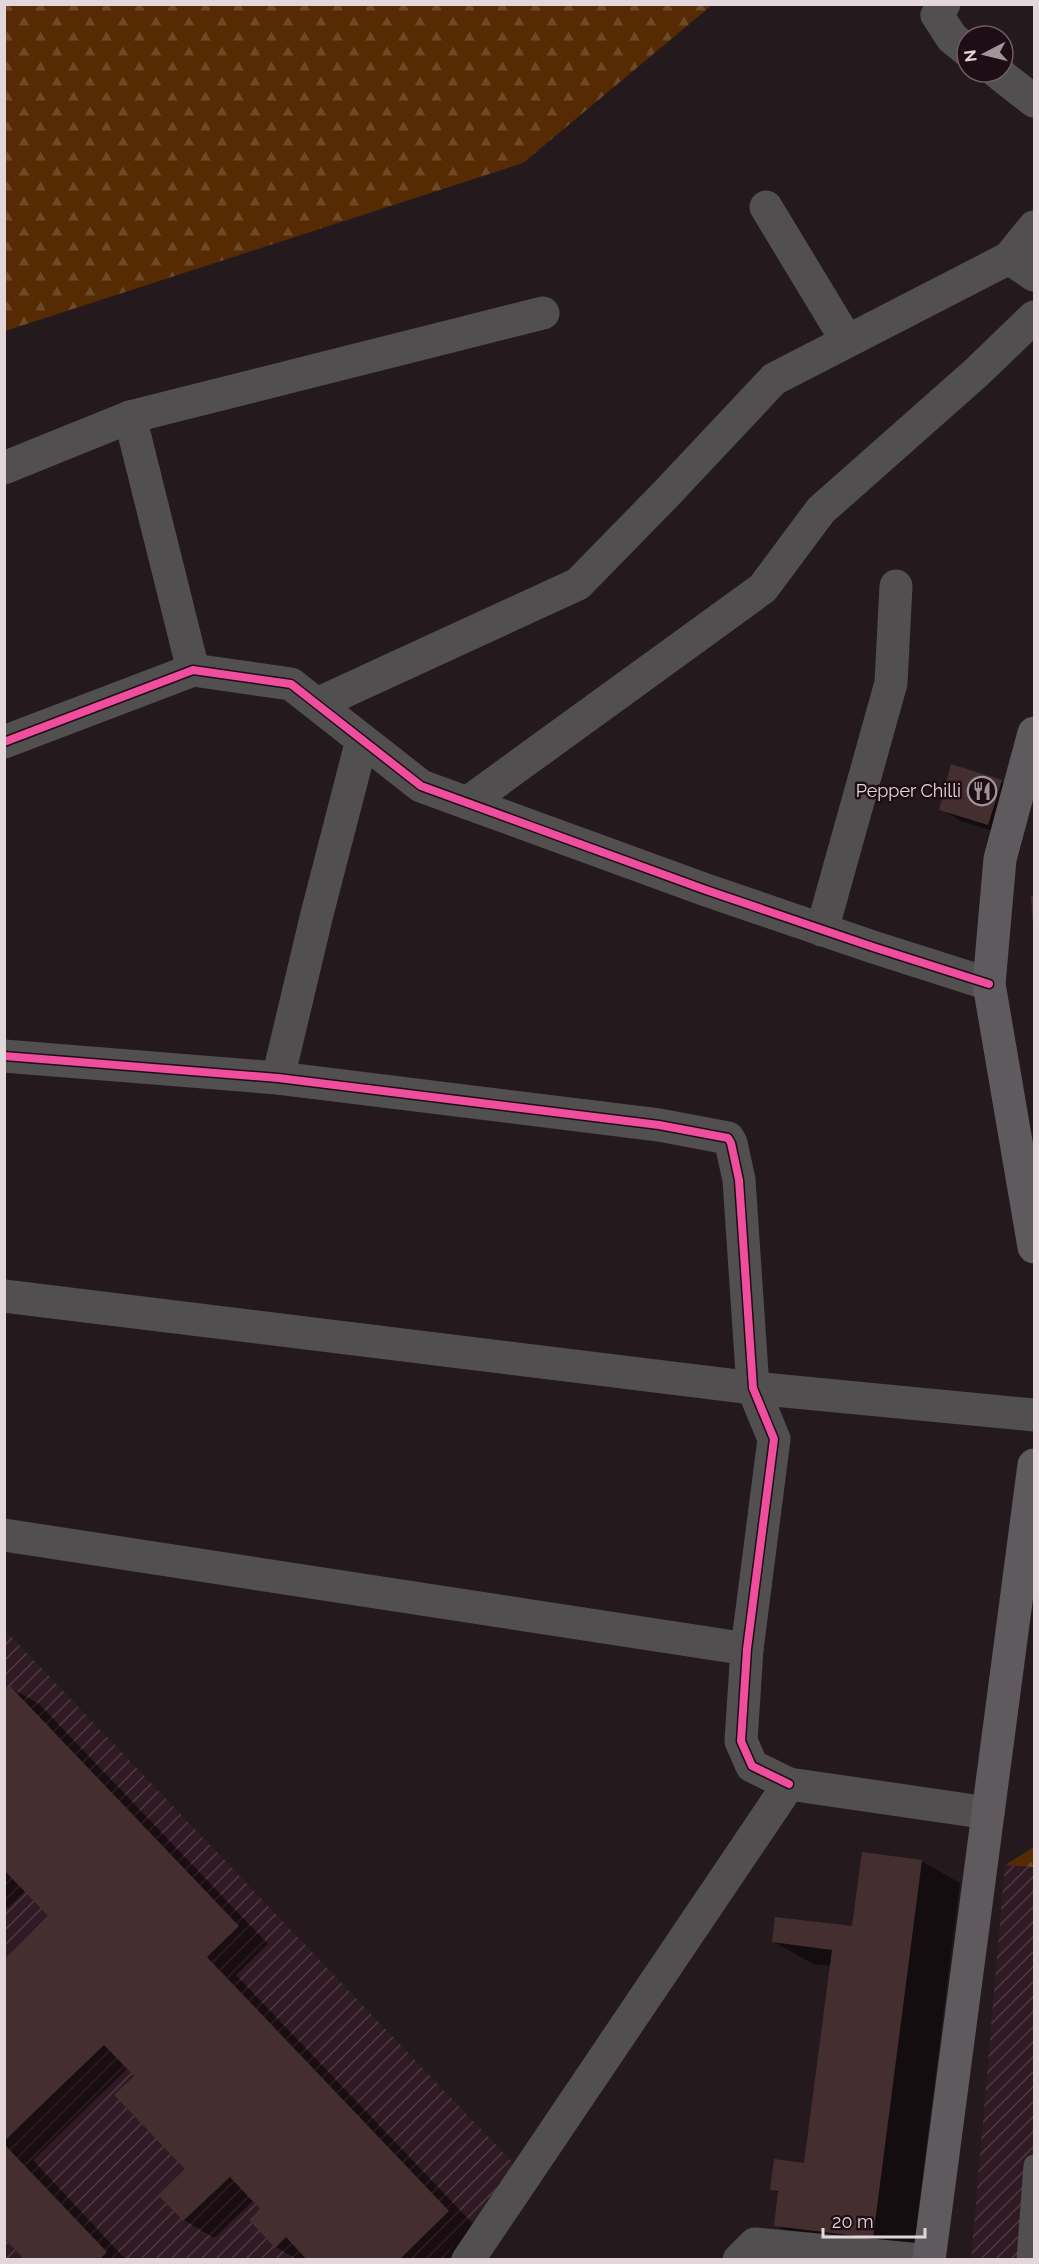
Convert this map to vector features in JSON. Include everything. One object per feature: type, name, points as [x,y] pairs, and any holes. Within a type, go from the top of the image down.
[{"type":"main road","points":[[1035,733],[1000,859],[989,984],[1035,1247]]},
{"type":"main road","points":[[929,2259],[988,1813],[1033,1499],[1035,1465]]},
{"type":"street","points":[[944,4],[937,15],[955,41]]},
{"type":"street","points":[[1013,84],[1035,101]]},
{"type":"street","points":[[766,207],[847,341]]},
{"type":"street","points":[[317,705],[578,584],[774,379],[847,341],[1022,266],[1035,227]]},
{"type":"street","points":[[4,468],[130,417],[543,313]]},
{"type":"street","points":[[467,803],[763,588],[821,510],[977,372],[1035,317]]},
{"type":"street","points":[[130,417],[193,670]]},
{"type":"street","points":[[822,930],[891,683],[896,586]]},
{"type":"street","points":[[4,742],[193,670],[291,684],[421,786],[706,890],[989,984]]},
{"type":"street","points":[[278,1078],[362,740]]},
{"type":"street","points":[[4,1056],[278,1078],[659,1125],[728,1138],[739,1180],[753,1388],[774,1438],[747,1648],[741,1741],[752,1766],[789,1784],[988,1813]]},
{"type":"street","points":[[4,1296],[753,1388],[1035,1415]]},
{"type":"street","points":[[4,1535],[747,1648]]},
{"type":"street","points":[[468,2259],[789,1784]]},
{"type":"street","points":[[739,2259],[755,2244],[921,2259]]},
{"type":"lane","points":[[1027,2259],[1035,2165]]},
{"type":"shaded area","points":[[4,1629],[517,2167],[443,2259],[5,2259]]},
{"type":"shaded area","points":[[1005,1865],[1034,1867],[1034,2259],[971,2260]]},
{"type":"green space","points":[[4,5],[712,5],[523,163],[5,331]]},
{"type":"green space","points":[[1034,1847],[1034,1867],[1005,1865]]},
{"type":"building","points":[[951,764],[1002,780],[988,825],[939,810]]},
{"type":"building","points":[[1031,896],[1034,896],[1034,926],[1033,926]]},
{"type":"building","points":[[9,1685],[239,1926],[207,1957],[449,2211],[399,2260],[307,2260],[286,2237],[275,2248],[249,2220],[260,2209],[230,2177],[183,2221],[158,2195],[185,2169],[114,2095],[134,2076],[104,2045],[4,2141],[4,1959],[49,1917],[4,1870],[4,1689]]},
{"type":"building","points":[[862,1852],[922,1860],[873,2238],[774,2226],[778,2191],[770,2190],[774,2159],[804,2163],[832,1950],[772,1942],[775,1917],[852,1926]]},
{"type":"building","points":[[4,2144],[107,2252],[99,2260],[25,2260],[4,2238]]},
{"type":"cycle path","points":[[4,742],[193,670],[291,684],[421,786],[706,890],[989,984]]},
{"type":"cycle path","points":[[4,1056],[278,1078],[659,1125],[728,1138],[739,1180],[753,1388],[774,1439],[747,1649],[741,1741],[752,1766],[789,1784]]},
{"type":"place","name":"Pepper Chilli","points":[[982,791]]}]
